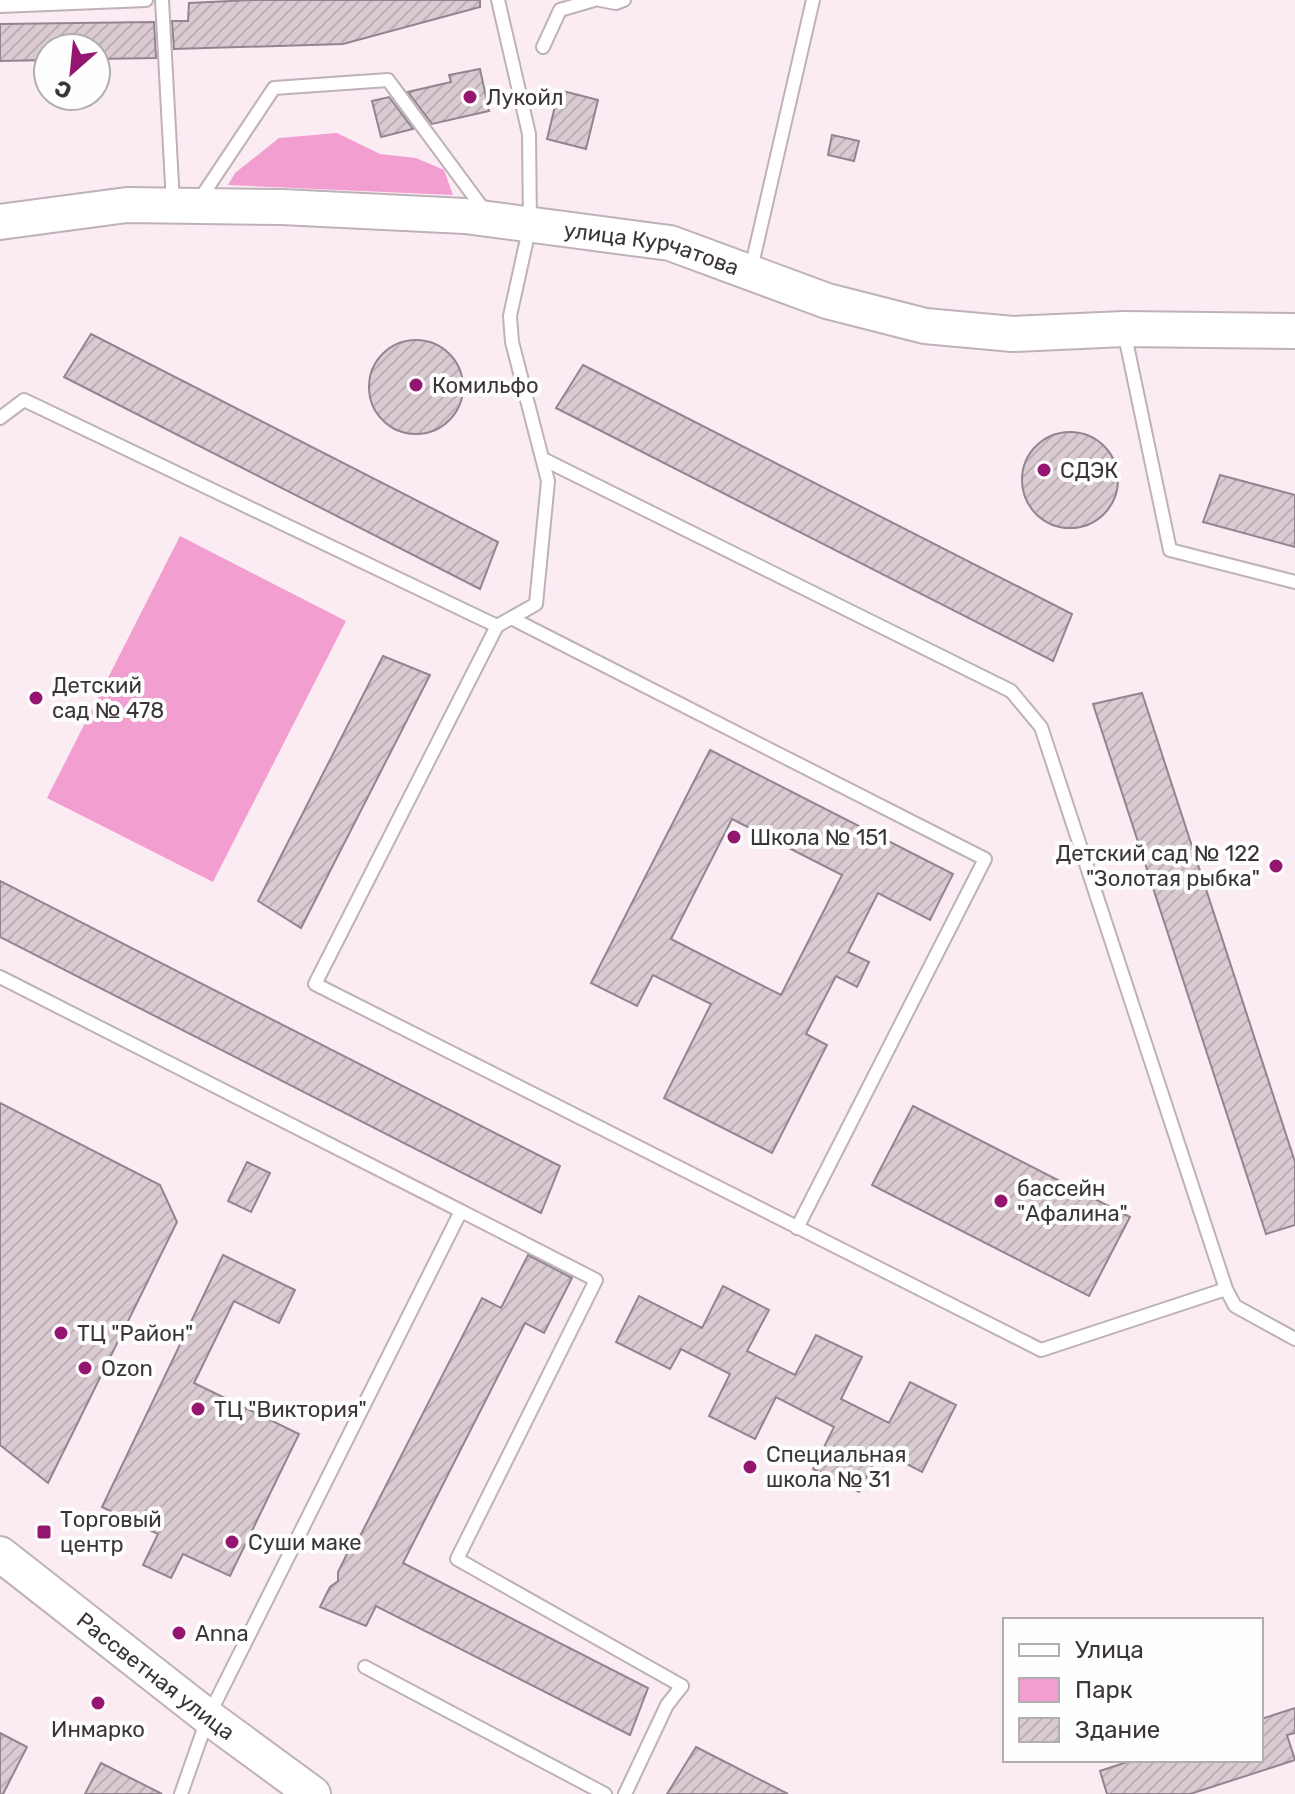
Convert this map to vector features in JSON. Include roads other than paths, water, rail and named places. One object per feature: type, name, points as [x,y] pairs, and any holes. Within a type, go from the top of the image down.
[{"type":"main road","name":"улица Курчатова","points":[[0,222],[127,205],[282,207],[492,219],[670,243],[827,301],[925,326],[1013,334],[1124,329],[1295,331]]},
{"type":"main road","name":"Рассветная улица","points":[[0,1554],[208,1717],[313,1794]]},
{"type":"lane","points":[[0,6],[146,0]]},
{"type":"lane","points":[[162,0],[184,206]]},
{"type":"lane","points":[[498,0],[529,134],[530,225],[510,316],[512,342],[548,481],[536,604],[497,626],[315,984],[1041,1350],[1226,1289]]},
{"type":"lane","points":[[543,47],[560,10],[594,0]]},
{"type":"lane","points":[[600,0],[616,3],[624,0]]},
{"type":"lane","points":[[750,272],[813,0]]},
{"type":"lane","points":[[184,206],[274,88],[388,80],[492,219]]},
{"type":"lane","points":[[1124,329],[1170,550],[1295,582]]},
{"type":"lane","points":[[0,418],[24,400],[497,626]]},
{"type":"lane","points":[[543,459],[1011,691],[1041,727],[1226,1289],[1235,1306],[1295,1339]]},
{"type":"lane","points":[[511,618],[985,859],[797,1228]]},
{"type":"lane","points":[[0,977],[596,1280],[457,1559],[682,1686],[667,1705],[625,1794]]},
{"type":"lane","points":[[181,1794],[208,1717],[461,1211]]},
{"type":"lane","points":[[365,1667],[605,1794]]},
{"type":"place","name":"Лукойл","points":[[470,97]]},
{"type":"place","name":"Комильфо","points":[[416,385]]},
{"type":"place","name":"СДЭК","points":[[1044,470]]},
{"type":"place","name":"Детский сад № 478","points":[[36,698]]},
{"type":"place","name":"Школа № 151","points":[[734,837]]},
{"type":"place","name":"Детский сад № 122 \"Золотая рыбка\"","points":[[1276,866]]},
{"type":"place","name":"бассейн \"Афалина\"","points":[[1001,1201]]},
{"type":"place","name":"ТЦ \"Район\"","points":[[61,1333]]},
{"type":"place","name":"Ozon","points":[[85,1368]]},
{"type":"place","name":"ТЦ \"Виктория\"","points":[[198,1409]]},
{"type":"place","name":"Специальная школа № 31","points":[[750,1467]]},
{"type":"place","name":"Торговый центр","points":[[44,1532]]},
{"type":"place","name":"Суши маке","points":[[232,1542]]},
{"type":"place","name":"Anna","points":[[179,1633]]},
{"type":"place","name":"Инмарко","points":[[98,1703]]}]
